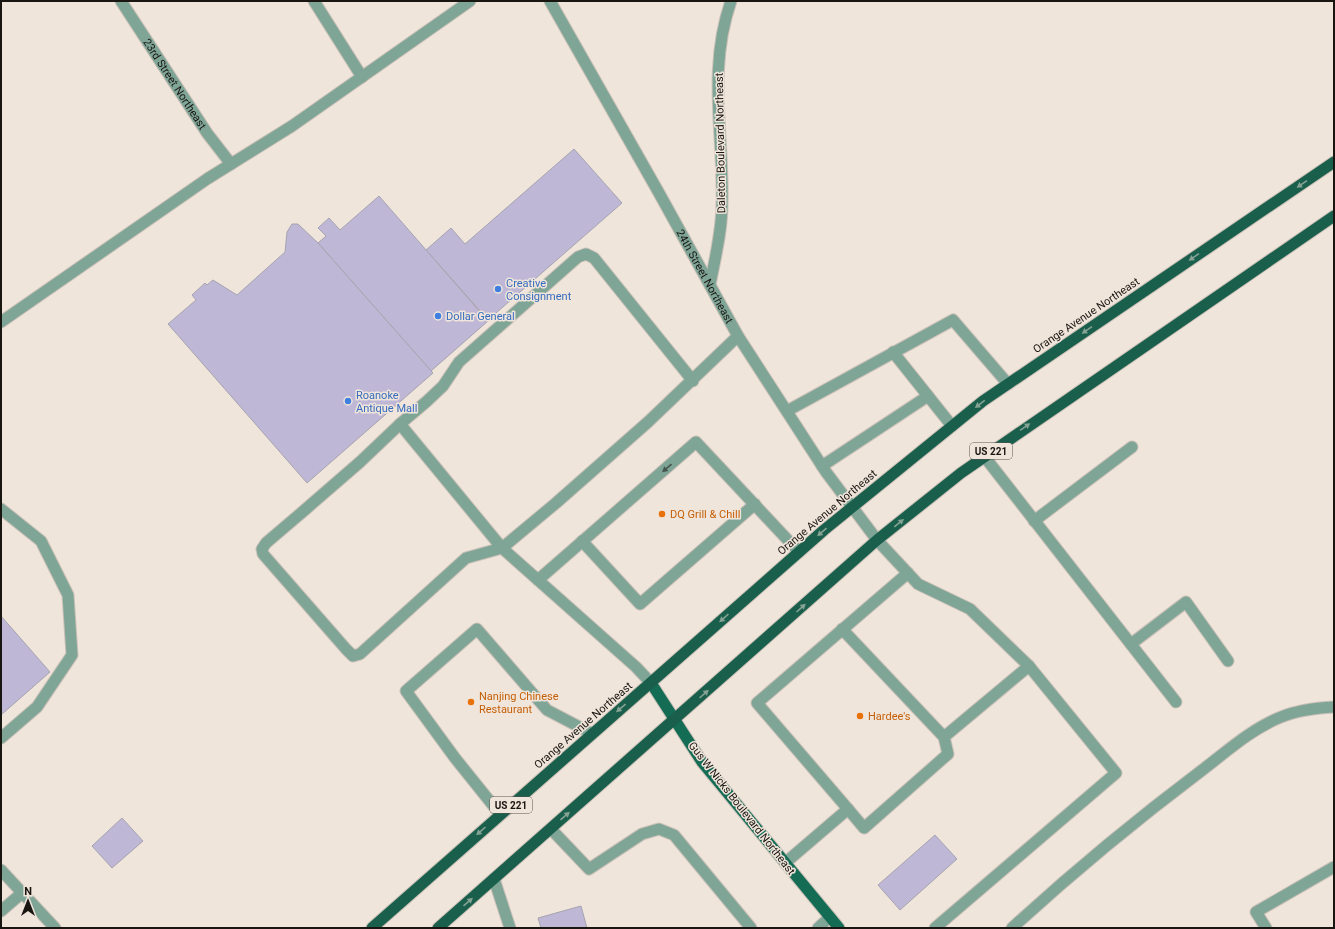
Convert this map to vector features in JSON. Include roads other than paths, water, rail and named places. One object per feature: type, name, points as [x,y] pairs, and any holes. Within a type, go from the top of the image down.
[{"type":"highway","name":"Orange Avenue Northeast","points":[[372,928],[592,733],[851,507],[983,401],[1334,162]]},
{"type":"highway","name":"US 221","points":[[438,928],[877,540],[960,473],[1334,216]]},
{"type":"main road","name":"Gus W Nicks Boulevard Northeast","points":[[651,683],[702,762],[840,928]]},
{"type":"street","name":"23rd Street Northeast","points":[[121,1],[206,133],[231,164]]},
{"type":"street","points":[[314,1],[362,77]]},
{"type":"street","points":[[1,322],[231,164],[292,126],[470,1]]},
{"type":"street","name":"24th Street Northeast","points":[[550,1],[738,336],[822,466],[851,507],[877,540],[918,584],[970,609],[1028,666],[1116,773],[935,928]]},
{"type":"street","name":"Daleton Boulevard Northeast","points":[[710,285],[718,244],[722,204],[717,89],[720,46],[731,1]]},
{"type":"street","points":[[693,381],[594,258],[586,254],[578,257],[460,362],[443,386],[360,462],[266,543],[262,549],[263,554],[353,656],[360,654],[466,558],[502,548],[648,422],[693,381],[738,336]]},
{"type":"street","points":[[787,411],[953,320],[1008,384]]},
{"type":"street","points":[[893,352],[952,426]]},
{"type":"street","points":[[822,466],[928,396]]},
{"type":"street","points":[[400,424],[502,548],[636,667],[651,683]]},
{"type":"street","points":[[538,580],[696,442],[799,552]]},
{"type":"street","points":[[1034,520],[1132,447]]},
{"type":"street","points":[[984,456],[1176,702]]},
{"type":"street","points":[[582,541],[640,604],[754,504]]},
{"type":"street","points":[[1,508],[41,542],[68,595],[72,655],[37,707],[1,738]]},
{"type":"street","points":[[842,629],[944,737],[948,754],[864,828],[757,703],[842,629],[908,573]]},
{"type":"street","points":[[1131,644],[1186,602],[1228,661]]},
{"type":"street","points":[[500,814],[455,758],[406,691],[478,629],[547,710],[592,733]]},
{"type":"street","points":[[944,737],[1028,666]]},
{"type":"street","points":[[1012,928],[1114,840],[1255,730],[1281,717],[1311,708],[1334,707]]},
{"type":"street","points":[[785,863],[848,809]]},
{"type":"street","points":[[551,829],[589,869],[642,834],[659,829],[674,835],[751,928]]},
{"type":"street","points":[[1266,928],[1256,912],[1334,867]]},
{"type":"street","points":[[1,870],[55,928]]},
{"type":"street","points":[[494,879],[507,926]]},
{"type":"street","points":[[1,911],[22,893]]},
{"type":"street","points":[[818,928],[830,917]]},
{"type":"place","name":"Creative Consignment","points":[[498,289]]},
{"type":"place","name":"Dollar General","points":[[438,316]]},
{"type":"place","name":"Roanoke Antique Mall","points":[[348,401]]},
{"type":"place","name":"DQ Grill & Chill","points":[[662,514]]},
{"type":"place","name":"Nanjing Chinese Restaurant","points":[[471,702]]},
{"type":"place","name":"Hardee's","points":[[860,716]]}]
